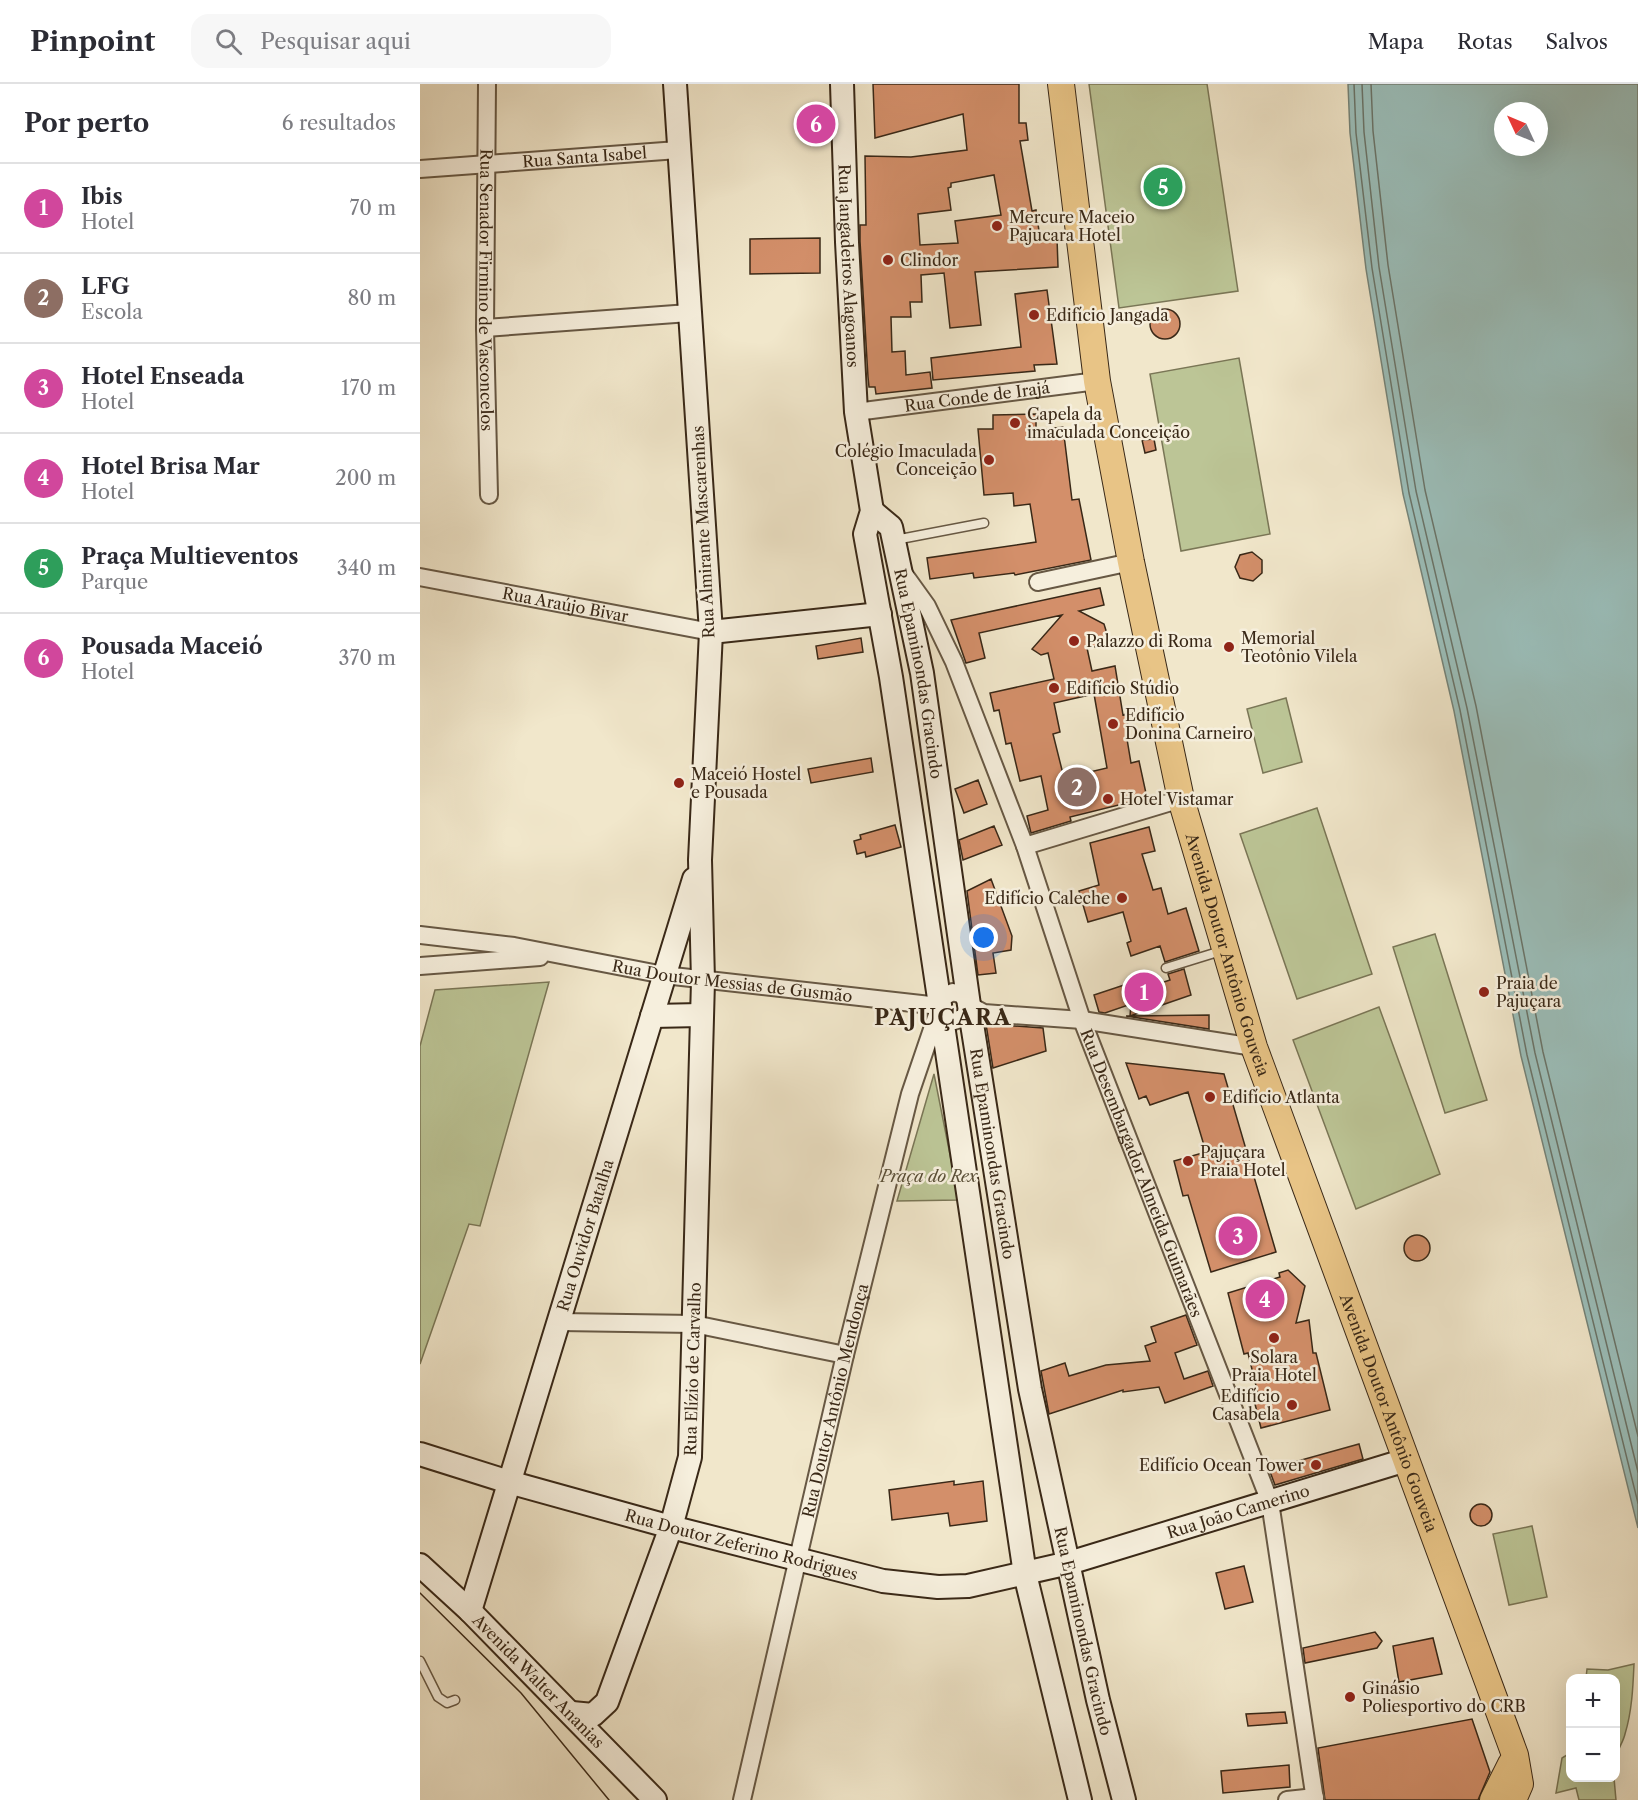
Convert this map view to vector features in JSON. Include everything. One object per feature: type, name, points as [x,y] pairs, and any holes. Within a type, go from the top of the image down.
[{"type":"main road","name":"Avenida Doutor Antônio Gouveia","points":[[1061,84],[1098,381],[1131,562],[1181,799],[1254,1047],[1515,1755],[1520,1784],[1514,1800]]},
{"type":"main road","points":[[1493,1800],[1515,1755]]},
{"type":"street","name":"Rua Senador Firmino de Vasconcelos","points":[[487,84],[485,328],[489,495]]},
{"type":"street","name":"Rua Almirante Mascarenhas","points":[[675,84],[711,632],[700,860],[703,981]]},
{"type":"street","name":"Rua Jangadeiros Alagoanos","points":[[842,84],[846,242],[856,412]]},
{"type":"street","name":"Rua Santa Isabel","points":[[420,169],[487,166],[678,150]]},
{"type":"street","points":[[485,328],[689,313]]},
{"type":"street","name":"Rua Conde de Irajá","points":[[856,412],[1098,381]]},
{"type":"street","name":"Rua Epaminondas Gracindo","points":[[856,412],[872,511],[865,534],[880,614],[1025,1574],[1080,1800]]},
{"type":"street","name":"Rua Epaminondas Gracindo","points":[[872,511],[891,526],[922,673],[969,1005],[1030,1389],[1070,1563],[1098,1700],[1124,1800]]},
{"type":"street","points":[[1038,582],[1131,562]]},
{"type":"street","name":"Rua Desembargador Almeida Guimarães","points":[[900,568],[927,606],[941,631],[1024,846],[1082,1020],[1270,1502],[1315,1799]]},
{"type":"street","name":"Rua Araújo Bivar","points":[[420,578],[711,632]]},
{"type":"street","points":[[711,632],[880,614]]},
{"type":"street","points":[[1024,846],[1181,799]]},
{"type":"street","name":"Rua Ouvidor Batalha","points":[[470,1611],[700,860]]},
{"type":"street","name":"Rua Doutor Messias de Gusmão","points":[[420,935],[478,942],[703,981],[939,1006]]},
{"type":"street","points":[[475,962],[478,942]]},
{"type":"street","name":"Rua Doutor Messias de Gusmão","points":[[420,966],[562,956]]},
{"type":"street","name":"Rua Elízio de Carvalho","points":[[572,1713],[593,1715],[607,1702],[671,1527],[690,1457],[703,981]]},
{"type":"street","points":[[939,1006],[945,1017],[954,1021],[964,1017],[969,1005],[984,1013],[1082,1020],[1254,1047]]},
{"type":"street","name":"Rua Doutor Antônio Mendonça","points":[[742,1800],[845,1355],[910,1095],[939,1006]]},
{"type":"street","points":[[652,1016],[701,1015]]},
{"type":"street","points":[[560,1322],[694,1324],[845,1355]]},
{"type":"street","points":[[997,1395],[1030,1389]]},
{"type":"street","name":"Rua Doutor Zeferino Rodrigues","points":[[420,1454],[509,1482],[671,1527],[907,1585],[968,1586],[1070,1563]]},
{"type":"street","name":"Rua João Camerino","points":[[1070,1563],[1406,1461]]},
{"type":"street","name":"Avenida Walter Ananias","points":[[420,1565],[470,1611],[655,1800]]},
{"type":"street","points":[[1287,1800],[1315,1799]]},
{"type":"lane","points":[[894,540],[984,523]]},
{"type":"lane","points":[[1166,968],[1225,950]]},
{"type":"lane","points":[[420,1661],[438,1697],[447,1703],[455,1700]]},
{"type":"green space","points":[[1089,84],[1207,84],[1238,291],[1119,308]]},
{"type":"green space","points":[[1239,358],[1270,534],[1181,551],[1150,374]]},
{"type":"green space","points":[[1286,698],[1302,762],[1263,773],[1247,709]]},
{"type":"green space","points":[[1317,808],[1372,974],[1297,999],[1240,834]]},
{"type":"green space","points":[[1435,934],[1487,1100],[1445,1113],[1393,947]]},
{"type":"green space","points":[[549,982],[480,1226],[469,1224],[420,1364],[420,1046],[435,990]]},
{"type":"green space","points":[[1379,1007],[1440,1174],[1356,1209],[1293,1040]]},
{"type":"green space","name":"Praça do Rex","points":[[934,1074],[959,1200],[897,1201]]},
{"type":"green space","points":[[1532,1526],[1547,1597],[1509,1605],[1493,1534]]},
{"type":"green space","points":[[1634,1664],[1629,1717],[1620,1748],[1620,1674],[1586,1674],[1587,1669],[1608,1670]]},
{"type":"green space","points":[[1566,1756],[1566,1782],[1614,1782],[1616,1800],[1579,1800],[1576,1788],[1556,1793],[1562,1758]]},
{"type":"water","points":[[1348,84],[1638,84],[1638,1528],[1521,1056],[1454,711],[1403,494],[1366,269],[1350,133]]},
{"type":"building","points":[[873,84],[1019,84],[1019,123],[1026,123],[1028,140],[1020,141],[1032,211],[1036,210],[1040,238],[1057,238],[1058,267],[975,272],[981,325],[950,328],[944,273],[921,275],[922,302],[910,302],[911,317],[891,317],[892,352],[905,351],[906,375],[930,372],[932,388],[876,394],[875,387],[869,387],[860,241],[860,225],[866,225],[865,156],[911,157],[967,150],[963,114],[875,138]],"holes":[[[994,175],[1001,215],[955,221],[958,243],[920,245],[918,214],[951,210],[948,188],[951,187],[951,183]]]},
{"type":"building","points":[[820,238],[820,273],[750,274],[750,239]]},
{"type":"building","points":[[1047,290],[1057,364],[1034,365],[1035,371],[933,380],[931,358],[1021,347],[1015,294]]},
{"type":"building","points":[[1165,309],[1176,313],[1180,324],[1176,335],[1165,339],[1154,335],[1150,324],[1154,313]]},
{"type":"building","points":[[1036,414],[1036,430],[1063,427],[1072,500],[1079,499],[1091,560],[1015,575],[1014,573],[974,578],[973,573],[930,579],[927,558],[1036,542],[1030,504],[1014,506],[1013,493],[984,495],[978,429],[993,429],[993,415]]},
{"type":"building","points":[[1154,439],[1156,450],[1145,453],[1142,440]]},
{"type":"building","points":[[1252,552],[1262,560],[1262,573],[1253,581],[1240,578],[1235,567],[1240,555]]},
{"type":"building","points":[[1100,588],[1104,605],[1079,611],[1104,624],[1108,637],[1105,645],[1087,648],[1092,671],[1115,666],[1123,715],[1126,714],[1129,732],[1126,733],[1131,763],[1139,761],[1147,798],[1070,817],[1071,821],[1031,833],[1027,816],[1048,810],[1041,776],[1020,781],[1011,743],[1006,744],[999,710],[994,711],[990,693],[1054,679],[1048,653],[1041,655],[1032,649],[1062,615],[979,633],[985,658],[966,663],[951,620]],"holes":[[[1094,694],[1107,768],[1064,778],[1053,734],[1060,732],[1054,703]]]},
{"type":"building","points":[[861,638],[863,652],[818,659],[816,646]]},
{"type":"building","points":[[871,758],[873,772],[811,783],[808,769]]},
{"type":"building","points":[[978,780],[987,804],[964,813],[955,789]]},
{"type":"building","points":[[895,825],[901,847],[866,857],[865,852],[857,854],[854,841],[861,839],[860,835]]},
{"type":"building","points":[[994,826],[1002,845],[963,860],[959,840]]},
{"type":"building","points":[[1149,827],[1155,851],[1142,854],[1153,890],[1161,888],[1168,914],[1186,908],[1199,951],[1165,962],[1160,946],[1131,956],[1127,943],[1131,941],[1123,912],[1088,922],[1079,891],[1099,885],[1090,843]]},
{"type":"building","points":[[991,879],[1012,936],[1011,950],[993,953],[996,973],[978,975],[967,891]]},
{"type":"building","points":[[1184,969],[1191,995],[1130,1016],[1131,1004],[1105,1013],[1099,1012],[1094,995],[1124,985],[1152,986],[1170,980],[1168,974]]},
{"type":"building","points":[[1209,1015],[1209,1029],[1126,1016]]},
{"type":"building","points":[[986,1024],[1043,1028],[1046,1051],[993,1068]]},
{"type":"building","points":[[1126,1063],[1224,1074],[1276,1252],[1211,1272],[1188,1195],[1183,1196],[1174,1161],[1206,1152],[1188,1092],[1150,1105],[1146,1096],[1139,1099]]},
{"type":"building","points":[[1417,1235],[1426,1239],[1430,1248],[1426,1257],[1417,1261],[1408,1257],[1404,1248],[1408,1239]]},
{"type":"building","points":[[1288,1270],[1305,1286],[1296,1323],[1309,1320],[1313,1353],[1316,1353],[1330,1410],[1261,1428],[1254,1400],[1259,1398],[1248,1353],[1244,1354],[1228,1293],[1280,1277],[1279,1273]]},
{"type":"building","points":[[1186,1315],[1197,1345],[1175,1353],[1184,1379],[1208,1371],[1213,1386],[1165,1403],[1159,1387],[1123,1392],[1123,1390],[1049,1414],[1041,1371],[1065,1363],[1069,1376],[1106,1365],[1150,1361],[1145,1346],[1156,1342],[1151,1327]]},
{"type":"building","name":"Edifício Ocean Tower","points":[[1359,1444],[1363,1459],[1275,1485],[1269,1469]]},
{"type":"building","points":[[954,1481],[954,1485],[983,1481],[987,1521],[950,1526],[948,1513],[892,1520],[889,1490]]},
{"type":"building","points":[[1481,1504],[1491,1511],[1492,1515],[1485,1525],[1481,1526],[1471,1519],[1470,1515],[1477,1505]]},
{"type":"building","points":[[1244,1566],[1253,1602],[1225,1609],[1216,1573]]},
{"type":"building","points":[[1375,1632],[1382,1641],[1377,1648],[1305,1663],[1303,1648]]},
{"type":"building","points":[[1433,1638],[1442,1674],[1399,1682],[1393,1646]]},
{"type":"building","points":[[1285,1712],[1287,1723],[1248,1726],[1246,1714]]},
{"type":"building","points":[[1472,1719],[1490,1772],[1478,1800],[1325,1800],[1318,1748]]},
{"type":"building","points":[[1289,1765],[1290,1787],[1223,1793],[1221,1771]]},
{"type":"tram line","points":[[420,1593],[521,1693],[609,1800]]},
{"type":"place","name":"Pousada Maceió","points":[[816,124]]},
{"type":"place","name":"Praça Multieventos","points":[[1163,187]]},
{"type":"place","name":"Mercure Maceio Pajucara Hotel","points":[[997,226]]},
{"type":"place","name":"Clindor","points":[[888,260]]},
{"type":"place","name":"Edifício Jangada","points":[[1034,315]]},
{"type":"place","name":"Capela da imaculada Conceição","points":[[1015,423]]},
{"type":"place","name":"Colégio Imaculada Conceição","points":[[989,460]]},
{"type":"place","name":"Palazzo di Roma","points":[[1074,641]]},
{"type":"place","name":"Memorial Teotônio Vilela","points":[[1229,647]]},
{"type":"place","name":"Edifício Stúdio","points":[[1054,688]]},
{"type":"place","name":"Edifício Donina Carneiro","points":[[1113,724]]},
{"type":"place","name":"Maceió Hostel e Pousada","points":[[679,783]]},
{"type":"place","name":"LFG","points":[[1077,787]]},
{"type":"place","name":"Hotel Vistamar","points":[[1108,799]]},
{"type":"place","name":"Edifício Caleche","points":[[1122,898]]},
{"type":"place","name":"Ibis","points":[[1144,992]]},
{"type":"place","name":"Praia de Pajuçara","points":[[1484,992]]},
{"type":"place","name":"Edifício Atlanta","points":[[1210,1097]]},
{"type":"place","name":"Pajuçara Praia Hotel","points":[[1188,1161]]},
{"type":"place","name":"Hotel Enseada","points":[[1238,1236]]},
{"type":"place","name":"Hotel Brisa Mar","points":[[1265,1299]]},
{"type":"place","name":"Solara Praia Hotel","points":[[1274,1338]]},
{"type":"place","name":"Edifício Casabela","points":[[1292,1405]]},
{"type":"place","name":"Edifício Ocean Tower","points":[[1316,1465]]},
{"type":"place","name":"Ginásio Poliesportivo do CRB","points":[[1350,1697]]},
{"type":"district","name":"PAJUÇARA","points":[[943,1017]]}]
